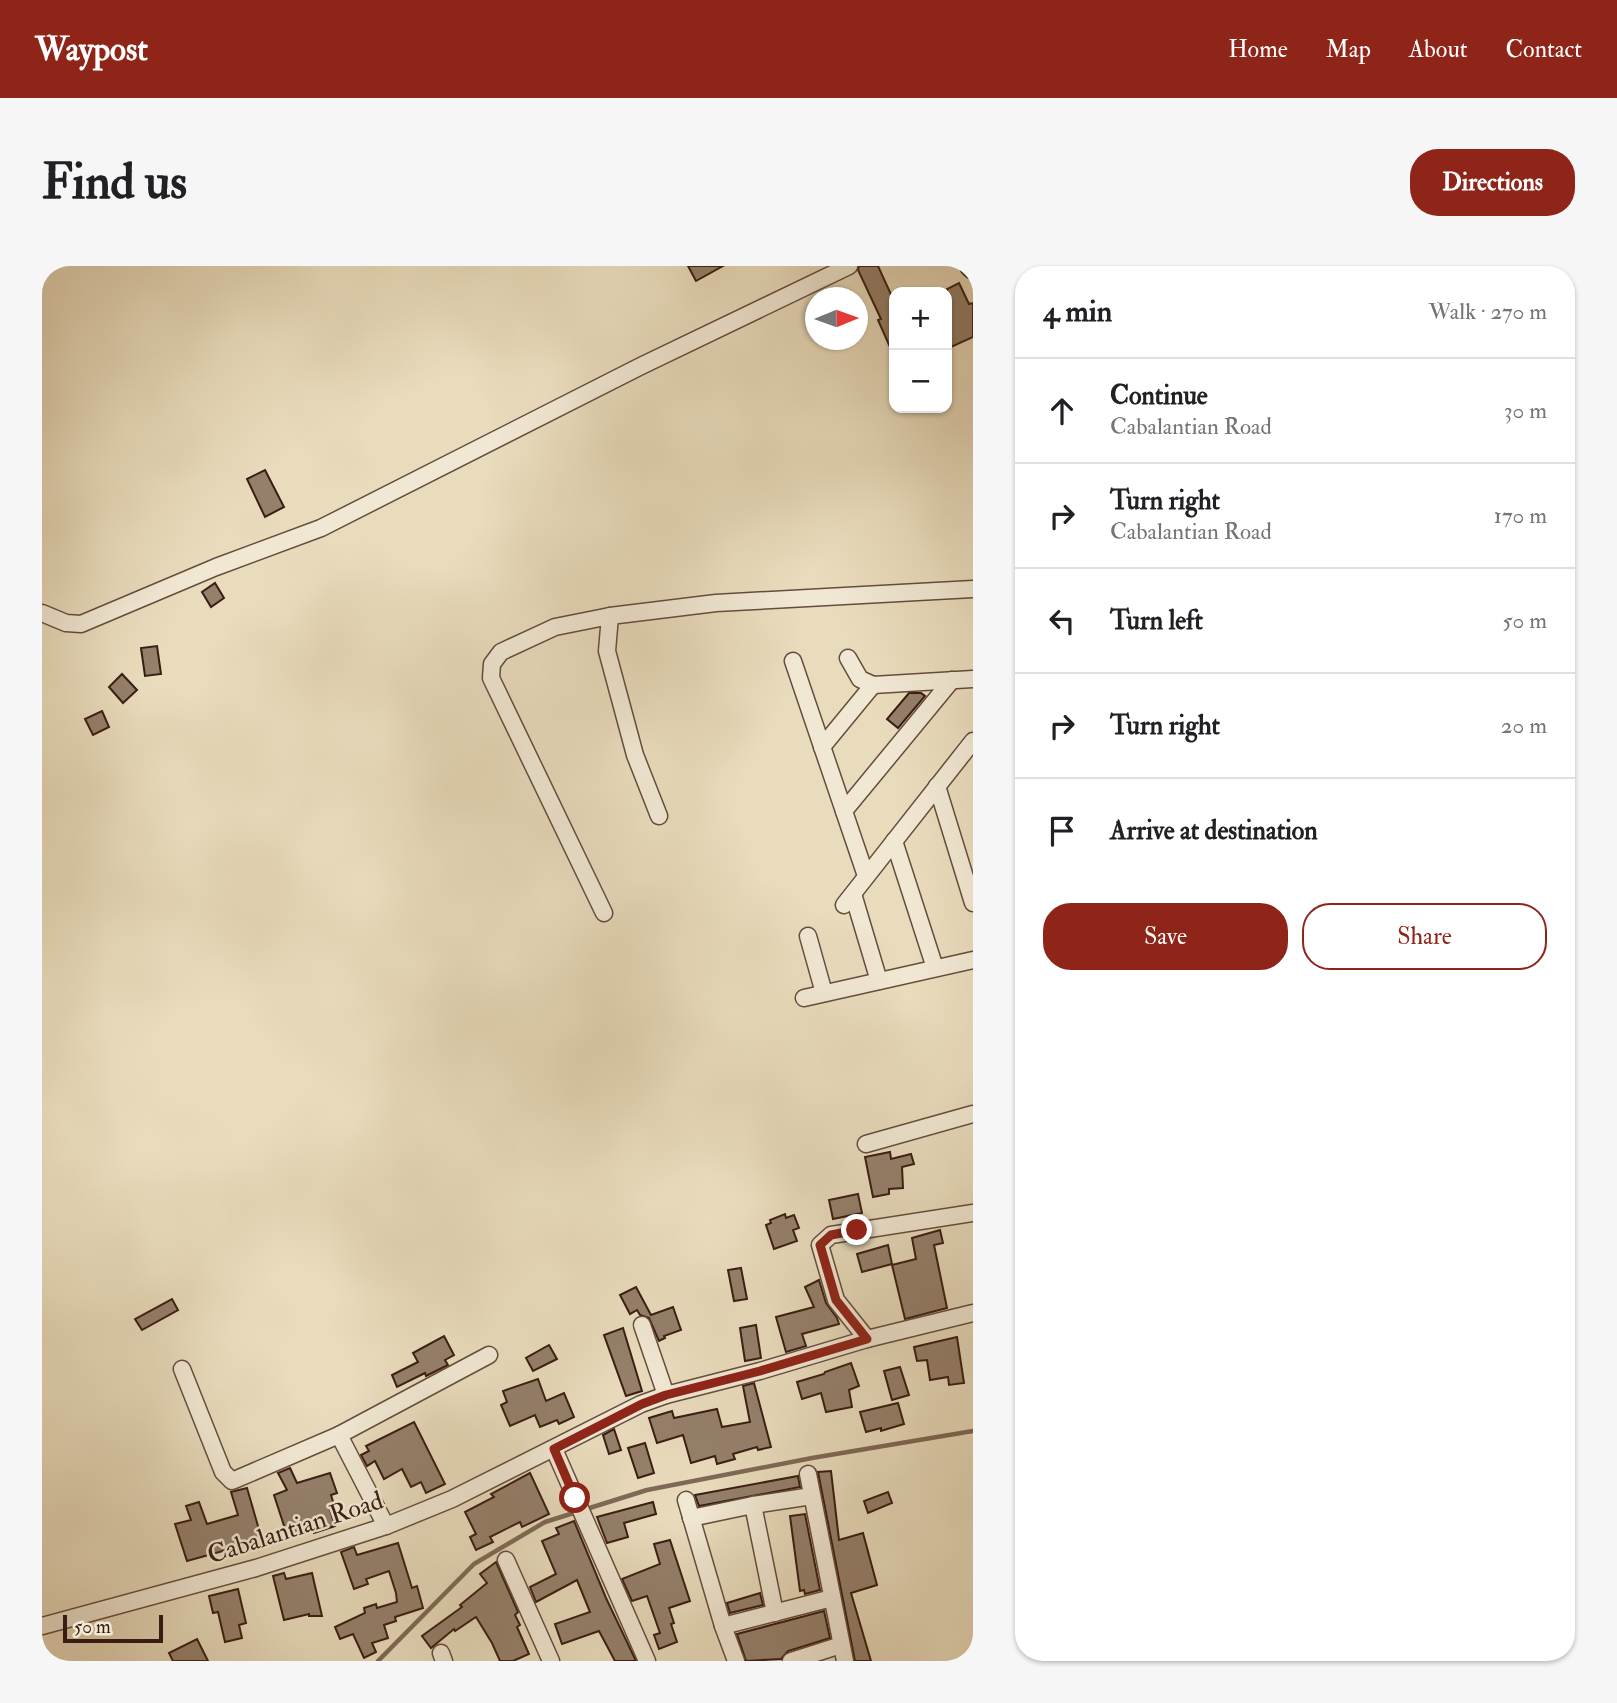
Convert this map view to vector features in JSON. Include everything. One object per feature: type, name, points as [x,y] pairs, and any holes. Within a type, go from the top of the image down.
[{"type":"street","points":[[42,612],[66,623],[81,624],[216,567],[321,528],[641,366],[849,266]]},
{"type":"street","points":[[604,914],[491,678],[492,664],[501,652],[555,627],[610,617],[716,603],[973,589]]},
{"type":"street","points":[[610,617],[607,651],[635,755],[659,816]]},
{"type":"street","points":[[848,658],[860,679],[873,685],[973,679]]},
{"type":"street","points":[[793,660],[866,876]]},
{"type":"street","points":[[844,811],[952,680]]},
{"type":"street","points":[[822,747],[873,685]]},
{"type":"street","points":[[879,981],[848,899],[973,741]]},
{"type":"street","points":[[937,786],[973,903]]},
{"type":"street","points":[[894,841],[935,968]]},
{"type":"street","points":[[808,936],[824,993]]},
{"type":"street","points":[[804,998],[973,960]]},
{"type":"street","points":[[866,1144],[973,1114]]},
{"type":"street","points":[[867,1339],[836,1300],[820,1245],[824,1239],[857,1230],[973,1213]]},
{"type":"street","name":"Cabalantian Road","points":[[42,1626],[256,1568],[386,1526],[452,1499],[642,1404],[666,1395],[760,1371],[867,1339],[973,1313]]},
{"type":"street","points":[[642,1325],[666,1395]]},
{"type":"street","points":[[182,1369],[223,1472],[232,1481],[339,1435],[489,1355]]},
{"type":"street","points":[[339,1435],[386,1526]]},
{"type":"street","points":[[554,1449],[647,1661]]},
{"type":"street","points":[[791,1661],[843,1653],[808,1474]]},
{"type":"street","points":[[691,1518],[811,1496]]},
{"type":"street","points":[[686,1500],[736,1661]]},
{"type":"street","points":[[753,1505],[775,1614]]},
{"type":"street","points":[[506,1560],[551,1661]]},
{"type":"street","points":[[723,1626],[832,1598]]},
{"type":"building","points":[[688,266],[723,266],[696,281]]},
{"type":"building","points":[[859,266],[878,266],[889,290],[889,345],[868,287],[858,270]]},
{"type":"building","points":[[959,283],[969,304],[973,303],[973,337],[952,347],[952,287]]},
{"type":"building","points":[[265,470],[284,507],[265,517],[247,479]]},
{"type":"building","points":[[215,583],[224,598],[211,607],[202,592]]},
{"type":"building","points":[[157,646],[161,674],[145,676],[141,648]]},
{"type":"building","points":[[122,674],[137,690],[123,703],[109,687]]},
{"type":"building","points":[[909,693],[921,693],[925,696],[898,728],[887,719]]},
{"type":"building","points":[[102,711],[109,727],[93,735],[85,719]]},
{"type":"building","points":[[890,1152],[891,1159],[911,1154],[914,1164],[902,1167],[903,1188],[889,1189],[889,1194],[873,1197],[865,1157]]},
{"type":"building","points":[[858,1194],[862,1213],[833,1219],[829,1200]]},
{"type":"building","points":[[785,1214],[786,1218],[794,1215],[799,1228],[793,1230],[797,1241],[774,1249],[766,1225],[771,1223],[770,1220]]},
{"type":"building","points":[[940,1230],[943,1243],[934,1245],[947,1308],[905,1319],[892,1265],[916,1259],[912,1238]]},
{"type":"building","points":[[888,1245],[892,1264],[862,1272],[857,1254]]},
{"type":"building","points":[[741,1268],[747,1299],[734,1301],[728,1270]]},
{"type":"building","points":[[819,1280],[826,1303],[839,1324],[802,1334],[806,1346],[786,1352],[776,1317],[814,1307],[805,1287]]},
{"type":"building","points":[[636,1287],[651,1315],[673,1307],[681,1330],[664,1336],[665,1338],[659,1341],[649,1318],[640,1315],[637,1310],[630,1314],[620,1295]]},
{"type":"building","points":[[172,1299],[178,1310],[142,1330],[135,1319]]},
{"type":"building","points":[[756,1325],[761,1358],[745,1361],[740,1328]]},
{"type":"building","points":[[623,1328],[642,1391],[626,1396],[604,1335]]},
{"type":"building","points":[[444,1336],[454,1355],[445,1360],[448,1365],[397,1387],[392,1375],[418,1362],[413,1353]]},
{"type":"building","points":[[957,1337],[964,1383],[949,1385],[948,1377],[930,1380],[927,1360],[917,1361],[914,1347]]},
{"type":"building","points":[[549,1345],[557,1359],[533,1371],[526,1358]]},
{"type":"building","points":[[851,1363],[859,1386],[849,1390],[852,1407],[826,1412],[821,1393],[802,1399],[797,1382]]},
{"type":"building","points":[[900,1367],[909,1395],[892,1400],[884,1371]]},
{"type":"building","points":[[538,1379],[546,1401],[564,1393],[574,1417],[559,1424],[557,1420],[540,1427],[535,1415],[510,1426],[501,1405],[507,1402],[503,1391]]},
{"type":"building","points":[[754,1383],[771,1447],[758,1450],[757,1447],[733,1454],[735,1459],[717,1464],[715,1456],[691,1463],[683,1435],[657,1443],[649,1418],[672,1411],[674,1418],[717,1409],[722,1427],[750,1422],[743,1386]]},
{"type":"building","points":[[898,1403],[904,1424],[881,1431],[881,1428],[866,1432],[860,1412]]},
{"type":"building","points":[[414,1422],[445,1484],[426,1493],[421,1482],[411,1487],[402,1469],[384,1479],[375,1461],[367,1466],[361,1455],[369,1451],[366,1446]]},
{"type":"building","points":[[614,1429],[621,1450],[609,1454],[603,1435]]},
{"type":"building","points":[[645,1443],[654,1473],[638,1478],[628,1448]]},
{"type":"building","points":[[290,1468],[297,1483],[330,1473],[337,1493],[331,1495],[335,1508],[330,1509],[335,1526],[314,1533],[313,1529],[288,1538],[274,1495],[287,1490],[278,1473]]},
{"type":"building","points":[[831,1471],[839,1540],[863,1533],[877,1585],[851,1593],[871,1661],[855,1661],[818,1472]]},
{"type":"building","points":[[530,1473],[549,1514],[522,1527],[520,1522],[490,1537],[493,1542],[476,1550],[470,1537],[476,1534],[465,1512]]},
{"type":"building","points":[[798,1476],[800,1487],[699,1506],[695,1495]]},
{"type":"building","points":[[247,1488],[262,1540],[187,1561],[175,1524],[191,1520],[186,1506],[199,1502],[207,1524],[238,1515],[231,1492]]},
{"type":"building","points":[[888,1492],[892,1503],[868,1513],[864,1501]]},
{"type":"building","points":[[653,1502],[656,1514],[624,1523],[628,1537],[607,1543],[597,1517]]},
{"type":"building","points":[[805,1514],[820,1590],[805,1594],[804,1590],[800,1591],[790,1516]]},
{"type":"building","points":[[574,1521],[636,1661],[615,1661],[599,1631],[562,1644],[555,1624],[590,1612],[577,1580],[536,1602],[530,1587],[556,1574],[542,1541],[559,1534],[556,1528]]},
{"type":"building","points":[[670,1540],[690,1601],[669,1608],[677,1642],[659,1649],[654,1635],[660,1633],[647,1596],[632,1601],[622,1579],[660,1564],[654,1544]]},
{"type":"building","points":[[398,1543],[412,1588],[417,1586],[423,1608],[395,1617],[396,1621],[384,1625],[388,1638],[372,1643],[376,1652],[364,1658],[353,1634],[340,1639],[335,1627],[365,1613],[364,1608],[376,1604],[377,1608],[397,1602],[396,1593],[389,1571],[366,1579],[368,1584],[354,1589],[341,1552],[354,1547],[357,1555]]},
{"type":"building","points":[[496,1562],[518,1612],[515,1615],[520,1625],[517,1627],[529,1654],[513,1661],[500,1661],[476,1617],[455,1631],[454,1629],[431,1648],[422,1636],[462,1607],[460,1605],[487,1583],[480,1574]]},
{"type":"building","points":[[284,1573],[286,1579],[312,1573],[322,1616],[309,1614],[284,1620],[273,1576]]},
{"type":"building","points":[[238,1589],[246,1623],[239,1625],[242,1638],[225,1642],[218,1612],[213,1613],[209,1596]]},
{"type":"building","points":[[760,1593],[763,1605],[730,1613],[727,1603]]},
{"type":"building","points":[[824,1611],[830,1638],[788,1651],[781,1659],[746,1661],[737,1634]]},
{"type":"building","points":[[197,1639],[208,1661],[173,1661],[169,1653]]},
{"type":"waterway","points":[[378,1661],[474,1564],[545,1522],[647,1490],[812,1458],[973,1431]]},
{"type":"route","points":[[575,1498],[554,1449],[642,1404],[666,1395],[760,1371],[867,1339],[836,1300],[820,1245],[831,1235],[857,1230]]}]
